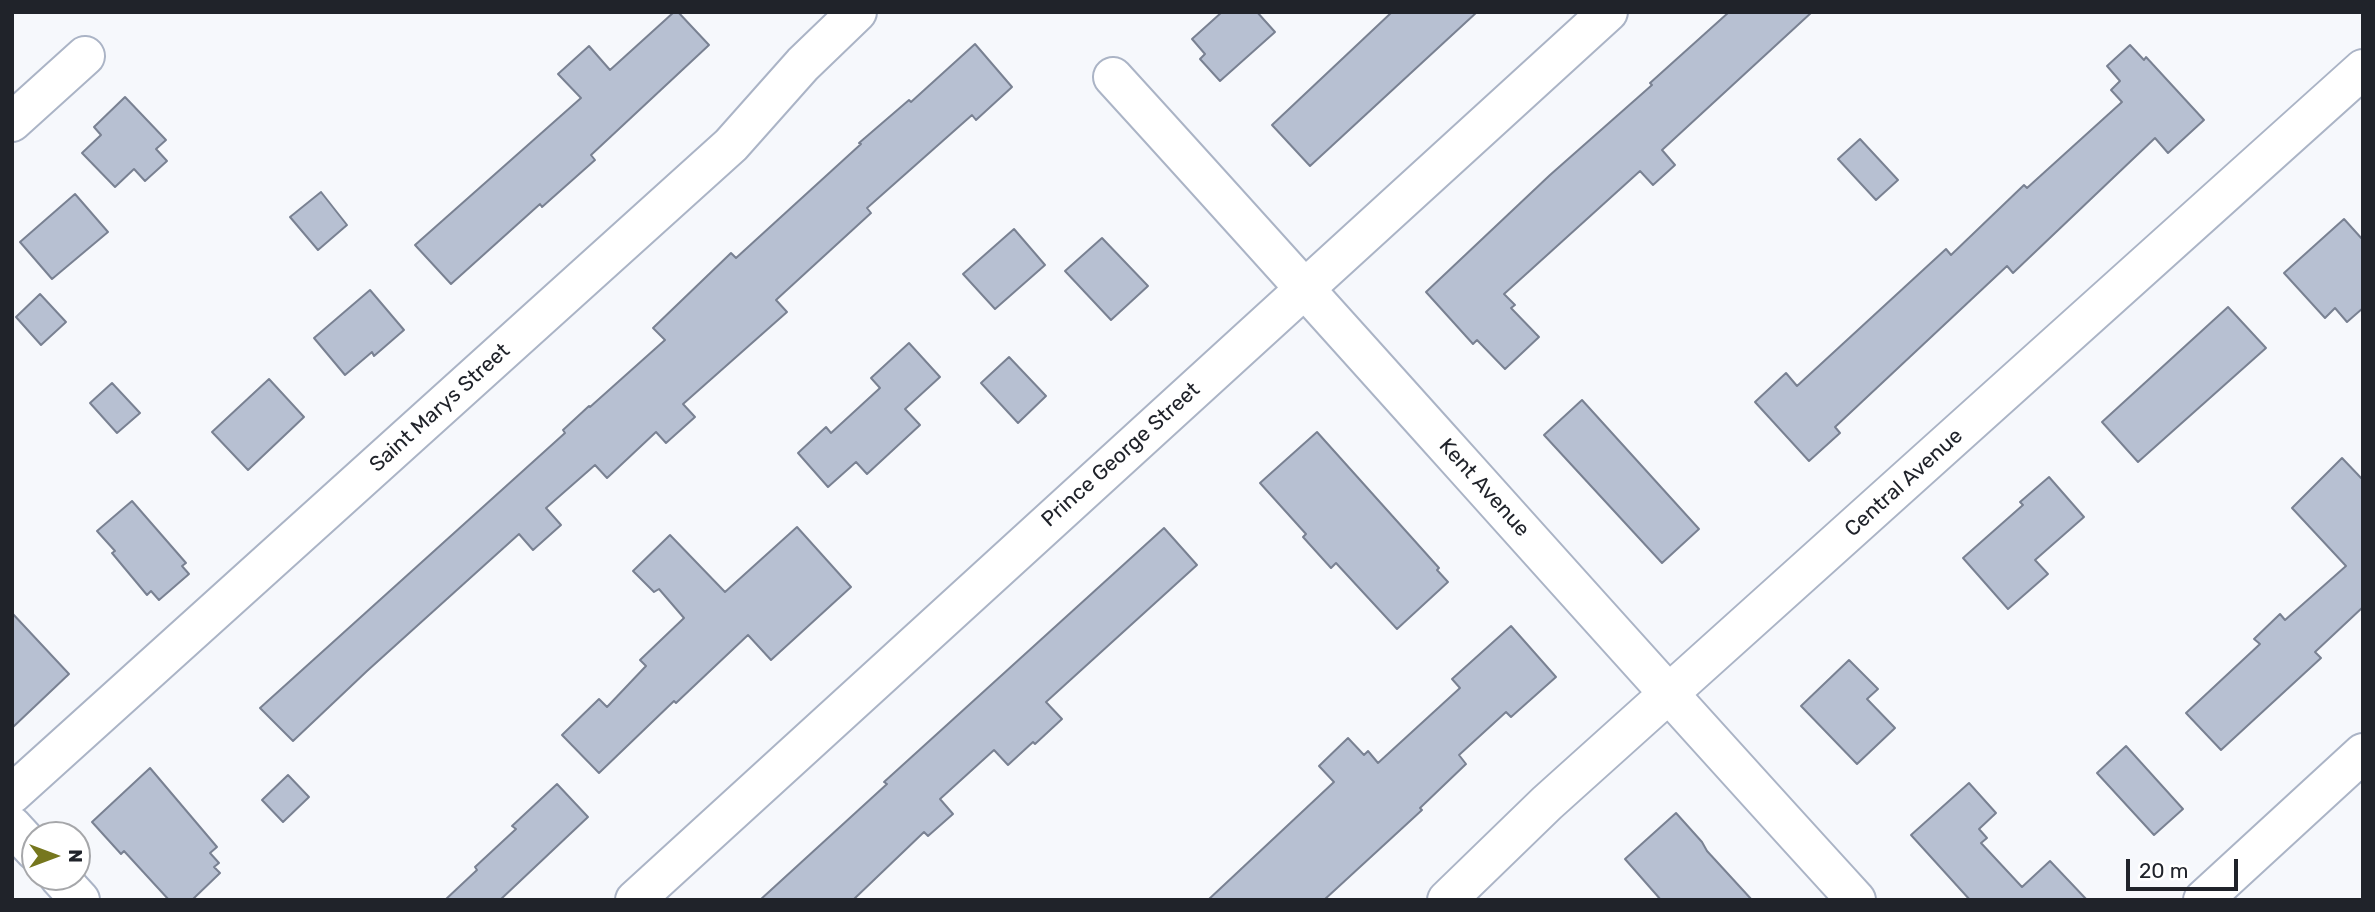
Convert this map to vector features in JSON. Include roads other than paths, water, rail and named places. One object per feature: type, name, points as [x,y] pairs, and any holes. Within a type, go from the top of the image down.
[{"type":"street","name":"Saint Marys Street","points":[[12,794],[731,145],[803,64],[857,12]]},
{"type":"street","name":"Prince George Street","points":[[635,900],[1608,12]]},
{"type":"street","points":[[12,122],[85,56]]},
{"type":"street","name":"Central Avenue","points":[[1447,900],[1548,803],[2363,69]]},
{"type":"street","name":"Kent Avenue","points":[[1113,77],[1305,287],[1669,696],[1856,900]]},
{"type":"street","points":[[2203,900],[2363,753]]}]
